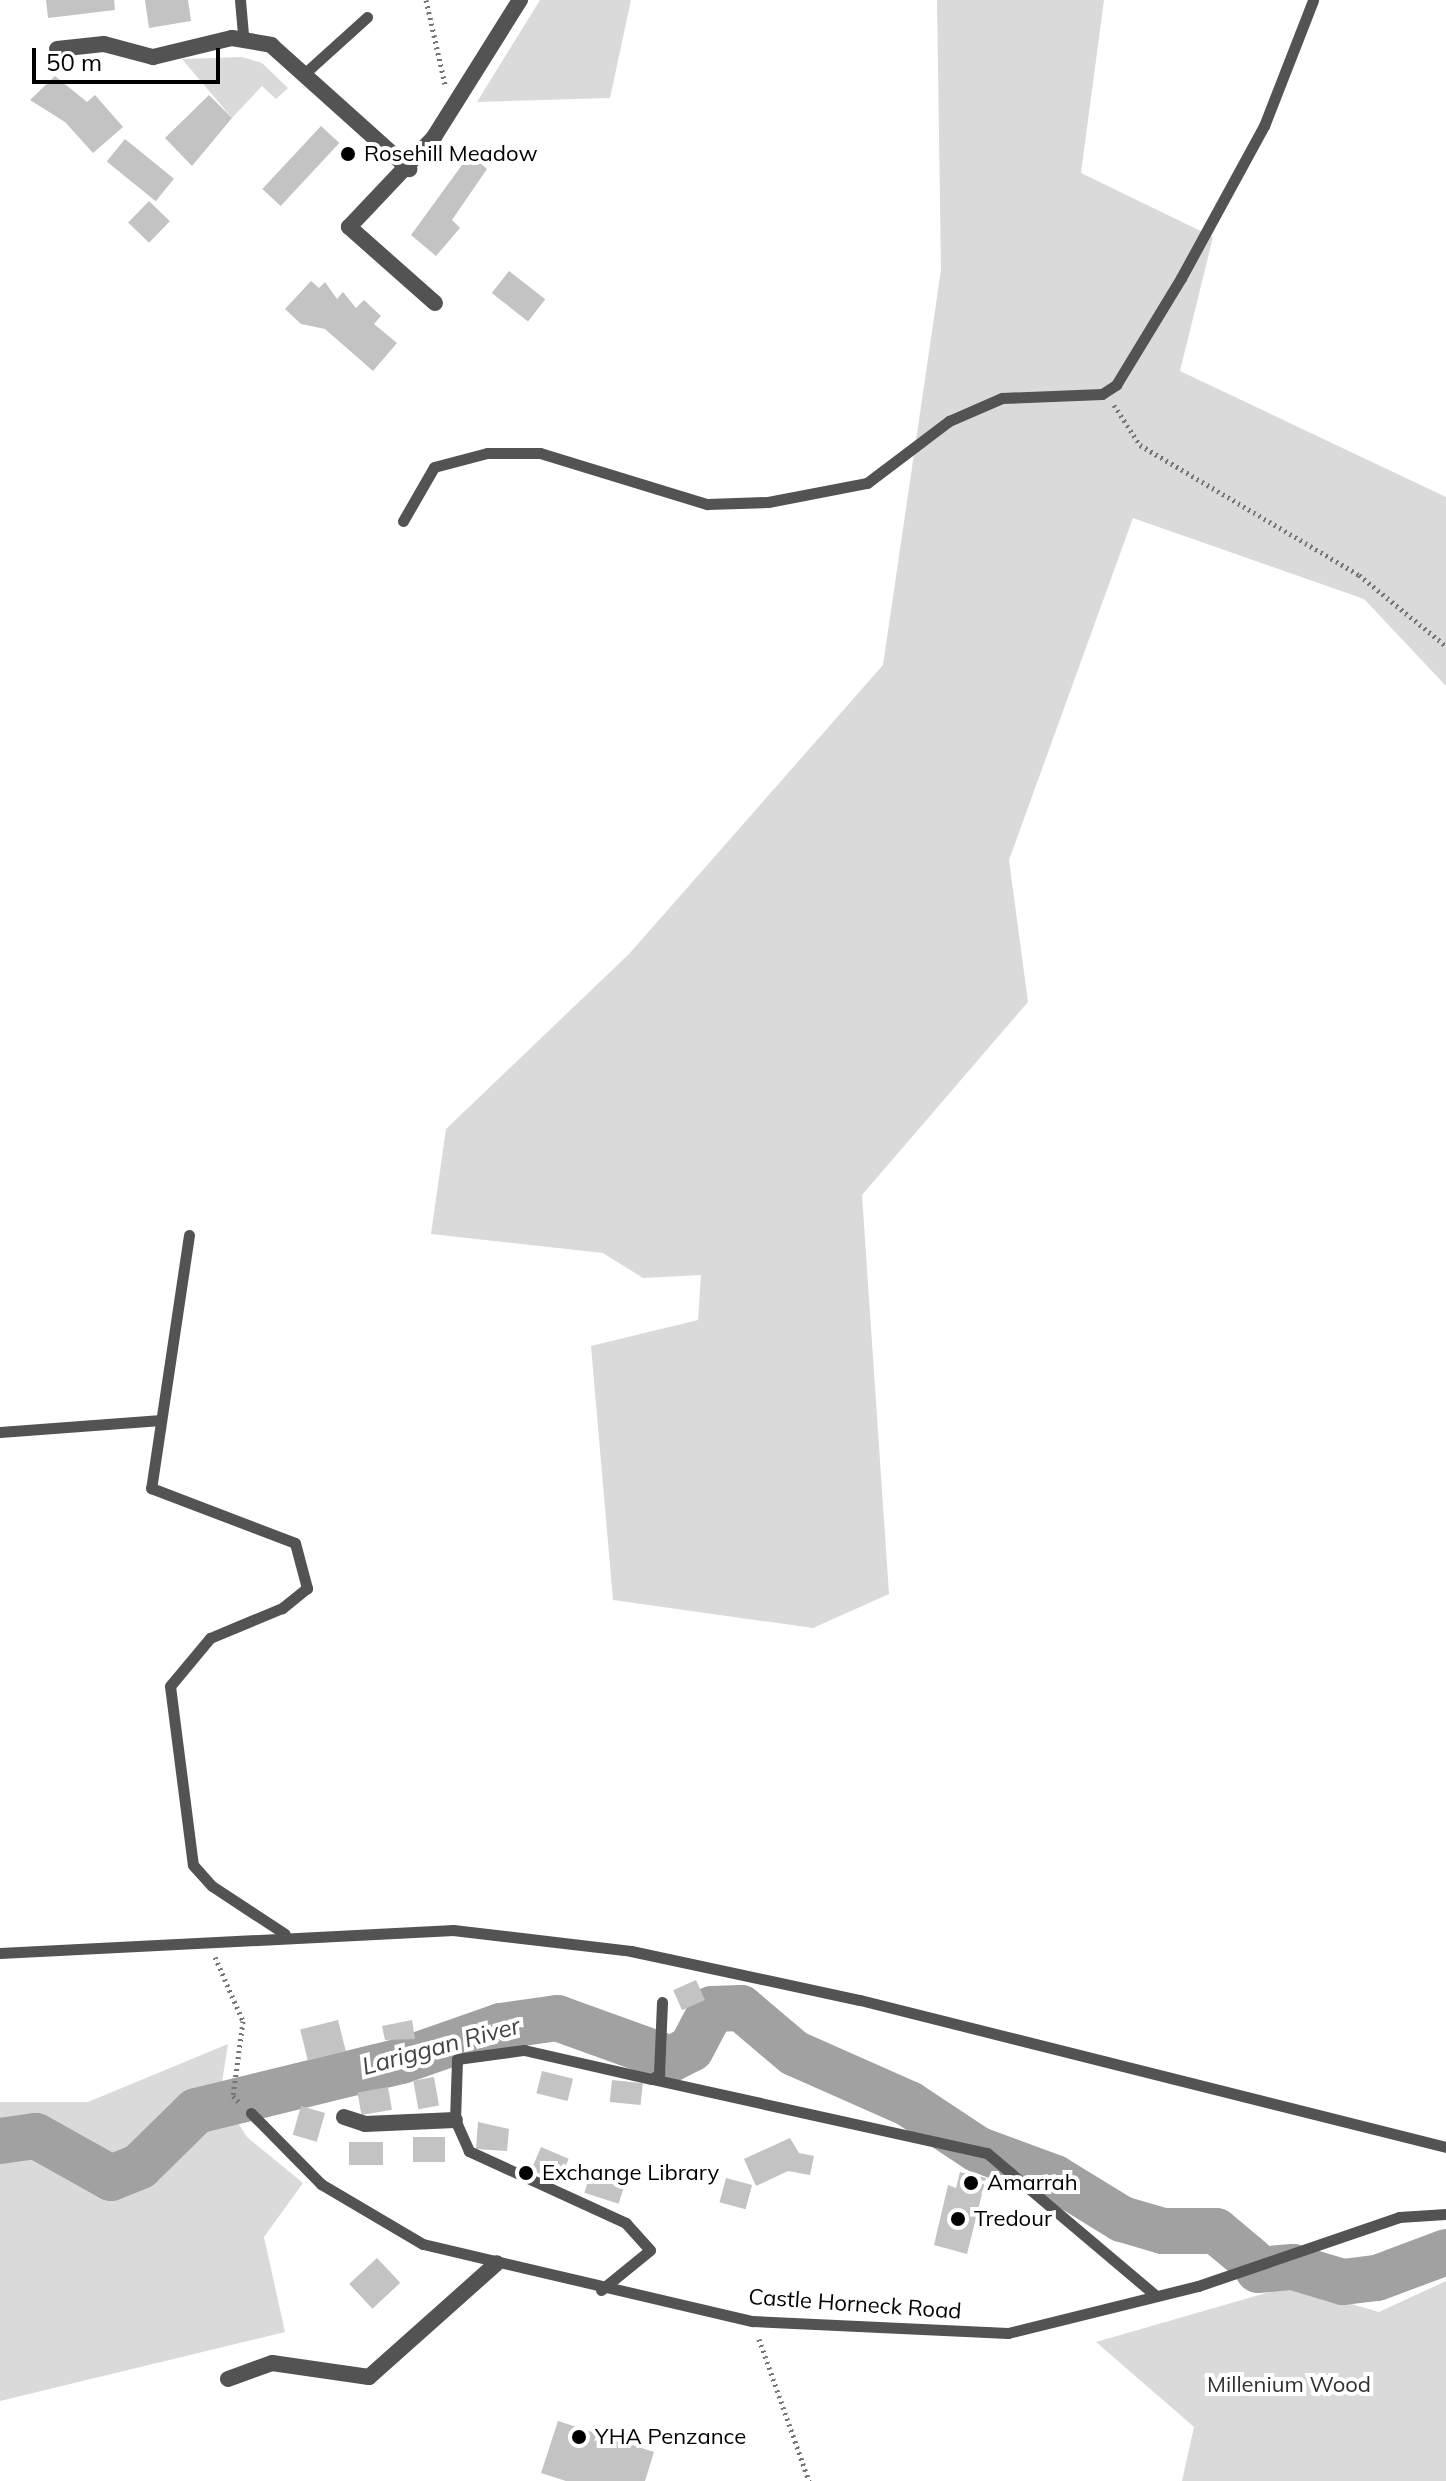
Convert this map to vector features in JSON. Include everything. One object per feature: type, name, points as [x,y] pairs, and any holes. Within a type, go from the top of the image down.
[{"type":"street","points":[[435,303],[349,227],[409,169],[520,0]]},
{"type":"street","points":[[57,49],[104,44],[153,57],[243,38],[271,45],[409,169]]},
{"type":"street","points":[[344,2117],[365,2124],[455,2120]]},
{"type":"street","points":[[228,2379],[272,2363],[369,2377],[497,2263]]},
{"type":"lane","points":[[240,0],[243,38]]},
{"type":"lane","points":[[403,521],[434,467],[487,453],[540,453],[707,504],[768,502],[867,483],[949,421],[1002,398],[1102,394],[1116,385],[1181,278],[1264,126],[1313,0]]},
{"type":"lane","points":[[304,74],[367,17]]},
{"type":"lane","points":[[189,1235],[158,1420],[151,1488],[277,1532],[295,1543],[304,1566],[307,1588],[282,1608],[210,1638],[170,1686],[193,1865],[286,1935]]},
{"type":"lane","points":[[0,1432],[158,1420]]},
{"type":"lane","points":[[0,1953],[286,1935],[453,1930],[631,1951],[860,2000],[1446,2147]]},
{"type":"lane","points":[[655,2077],[662,2002]]},
{"type":"lane","points":[[601,2290],[650,2250],[626,2223],[469,2151],[455,2120],[457,2059],[524,2050],[987,2153],[1156,2296]]},
{"type":"lane","name":"Castle Horneck Road","points":[[251,2113],[321,2184],[423,2244],[601,2290],[752,2321],[1008,2333],[1156,2296],[1399,2217],[1446,2214]]},
{"type":"path","points":[[426,0],[451,108]]},
{"type":"path","points":[[1102,394],[1140,445],[1359,575],[1446,646]]},
{"type":"path","points":[[208,1942],[243,2021],[233,2096]]},
{"type":"path","points":[[752,2321],[809,2481]]},
{"type":"green space","points":[[540,0],[631,0],[610,98],[477,102]]},
{"type":"green space","points":[[937,0],[1104,0],[1081,173],[1213,237],[1180,371],[1446,497],[1446,686],[1364,599],[1133,518],[1009,860],[1028,1002],[862,1195],[889,1594],[813,1628],[613,1600],[591,1346],[698,1320],[701,1275],[643,1278],[603,1253],[431,1234],[446,1129],[629,954],[883,665],[941,270]]},
{"type":"green space","points":[[242,57],[262,63],[288,88],[276,99],[262,86],[232,118],[182,59]]},
{"type":"green space","points":[[228,2044],[220,2095],[247,2137],[303,2183],[264,2237],[285,2332],[0,2401],[0,2102],[88,2102]]},
{"type":"green space","name":"Millenium Wood","points":[[1446,2281],[1446,2481],[1182,2481],[1194,2427],[1096,2342],[1290,2286],[1379,2312]]},
{"type":"building","points":[[46,0],[114,0],[115,10],[48,18]]},
{"type":"building","points":[[145,0],[188,0],[191,21],[149,28]]},
{"type":"building","points":[[55,76],[87,102],[95,95],[123,127],[93,153],[65,122],[30,100]]},
{"type":"building","points":[[209,95],[232,118],[192,166],[165,138]]},
{"type":"building","points":[[321,126],[339,143],[281,206],[262,189]]},
{"type":"building","points":[[125,139],[174,179],[156,201],[107,162]]},
{"type":"building","points":[[470,154],[487,169],[452,220],[460,228],[436,256],[411,235]]},
{"type":"building","points":[[149,201],[170,221],[149,243],[128,223]]},
{"type":"building","points":[[509,271],[545,299],[528,321],[492,293]]},
{"type":"building","points":[[311,281],[319,288],[325,282],[337,299],[343,292],[356,308],[364,300],[381,316],[374,324],[397,343],[373,371],[325,329],[301,324],[285,309]]},
{"type":"building","points":[[696,1980],[705,2000],[682,2010],[673,1990]]},
{"type":"building","points":[[338,2020],[346,2051],[308,2060],[300,2029]]},
{"type":"building","points":[[412,2020],[415,2039],[385,2040],[382,2026]]},
{"type":"building","points":[[542,2071],[573,2079],[567,2101],[536,2093]]},
{"type":"building","points":[[434,2077],[439,2106],[418,2109],[413,2081]]},
{"type":"building","points":[[612,2080],[643,2083],[641,2105],[610,2102]]},
{"type":"building","points":[[388,2087],[392,2110],[361,2115],[357,2092]]},
{"type":"building","points":[[301,2106],[325,2113],[317,2142],[293,2135]]},
{"type":"building","points":[[478,2122],[509,2129],[507,2151],[476,2149]]},
{"type":"building","points":[[413,2137],[445,2137],[445,2162],[413,2162]]},
{"type":"building","points":[[790,2138],[799,2153],[814,2156],[810,2175],[788,2171],[756,2186],[744,2159]]},
{"type":"building","points":[[349,2142],[383,2142],[383,2165],[349,2165]]},
{"type":"building","points":[[541,2147],[569,2159],[559,2182],[531,2170]]},
{"type":"building","points":[[593,2166],[627,2177],[619,2204],[584,2193]]},
{"type":"building","name":"Tredour","points":[[960,2172],[986,2178],[967,2254],[934,2245],[948,2185],[956,2188]]},
{"type":"building","points":[[726,2178],[752,2185],[746,2209],[720,2202]]},
{"type":"building","points":[[377,2258],[400,2283],[372,2309],[349,2284]]},
{"type":"building","name":"YHA Penzance","points":[[558,2421],[654,2452],[645,2481],[566,2481],[541,2473]]},
{"type":"waterway","name":"Lariggan River","points":[[0,2141],[36,2136],[111,2178],[140,2166],[196,2111],[401,2061],[501,2026],[557,2018],[671,2059],[691,2049],[712,2009],[741,2008],[794,2053],[909,2104],[977,2149],[1055,2178],[1122,2219],[1163,2231],[1216,2231],[1252,2261]]},
{"type":"waterway","name":"Lariggan River","points":[[1258,2270],[1293,2267],[1343,2282],[1377,2278],[1446,2252]]},
{"type":"place","name":"Rosehill Meadow","points":[[348,154]]},
{"type":"place","name":"Exchange Library","points":[[526,2173]]},
{"type":"place","name":"Amarrah","points":[[971,2183]]},
{"type":"place","name":"Tredour","points":[[958,2219]]},
{"type":"place","name":"YHA Penzance","points":[[579,2437]]}]
